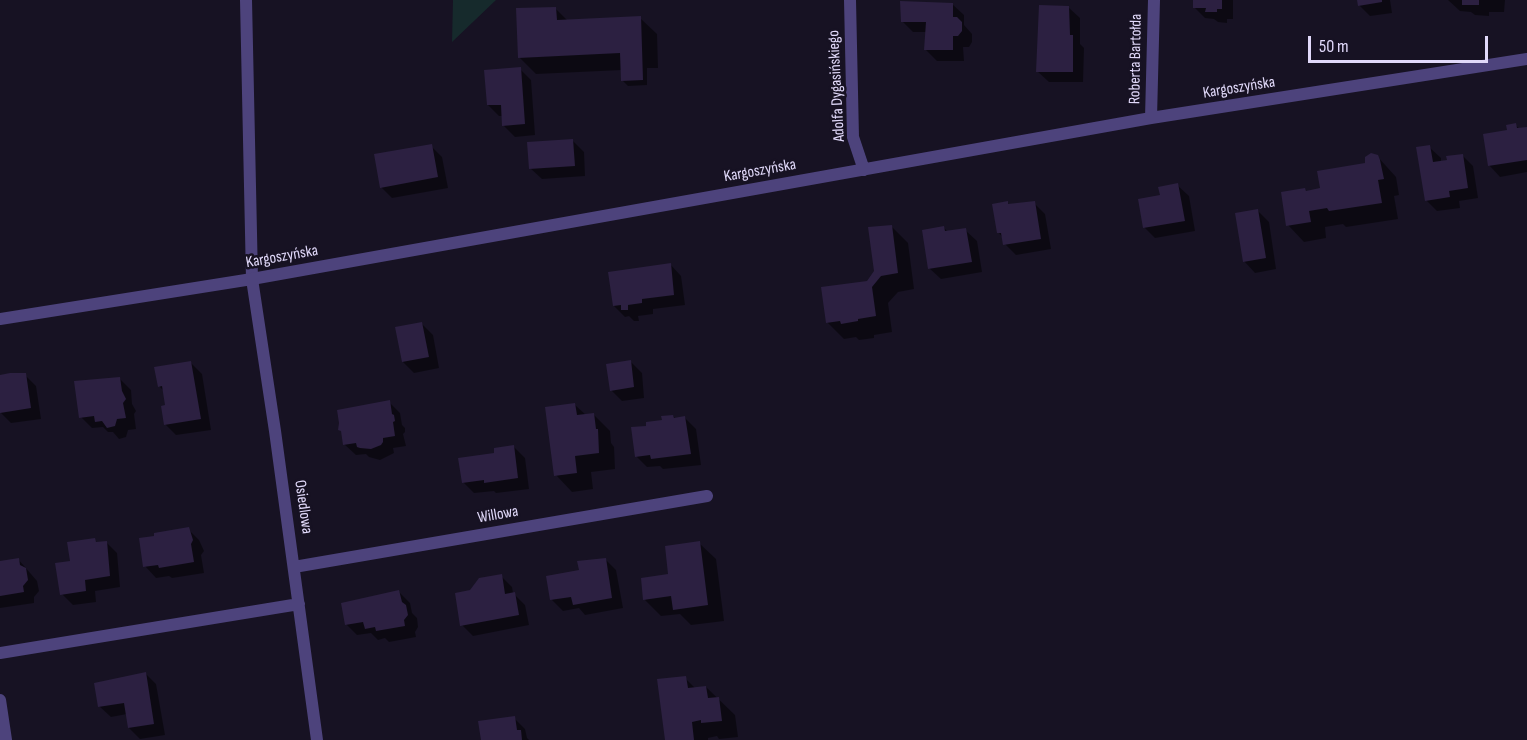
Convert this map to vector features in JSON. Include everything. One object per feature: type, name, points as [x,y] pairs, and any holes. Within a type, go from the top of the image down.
[{"type":"street","name":"Osiedlowa","points":[[246,0],[252,279],[317,740]]},
{"type":"street","name":"Adolfa Dygasińskiego","points":[[850,0],[853,137],[864,170]]},
{"type":"street","name":"Roberta Bartołda","points":[[1151,118],[1154,0]]},
{"type":"street","name":"Kargoszyńska","points":[[0,319],[252,279],[1151,118],[1527,59]]},
{"type":"street","name":"Willowa","points":[[294,567],[707,496]]},
{"type":"street","points":[[0,653],[299,604]]},
{"type":"street","points":[[0,700],[6,740]]},
{"type":"green space","points":[[453,0],[496,0],[452,42]]},
{"type":"building","points":[[1193,0],[1222,0],[1222,9],[1217,9],[1217,12],[1205,12],[1206,8],[1193,8]]},
{"type":"building","points":[[1357,0],[1382,0],[1382,2],[1358,6]]},
{"type":"building","points":[[1462,0],[1479,0],[1479,5],[1462,5]]},
{"type":"building","points":[[900,1],[953,3],[953,17],[957,17],[962,22],[962,31],[958,36],[953,36],[953,50],[924,50],[926,22],[901,22]]},
{"type":"building","points":[[1039,5],[1069,6],[1070,35],[1073,35],[1073,72],[1036,72]]},
{"type":"building","points":[[556,7],[557,20],[641,16],[643,80],[621,81],[620,53],[518,58],[516,8]]},
{"type":"building","points":[[521,67],[525,124],[502,126],[501,105],[487,105],[484,70]]},
{"type":"building","points":[[1516,123],[1517,128],[1527,127],[1527,160],[1488,166],[1483,134],[1507,130],[1506,125]]},
{"type":"building","points":[[573,139],[575,166],[529,169],[527,142]]},
{"type":"building","points":[[432,144],[438,177],[380,188],[374,154]]},
{"type":"building","points":[[1430,145],[1433,162],[1447,160],[1446,156],[1463,154],[1468,188],[1449,191],[1450,197],[1425,201],[1416,147]]},
{"type":"building","points":[[1371,153],[1378,155],[1380,160],[1384,179],[1378,180],[1382,203],[1329,211],[1327,208],[1309,211],[1311,222],[1286,226],[1281,192],[1320,188],[1317,171],[1365,163],[1365,157]]},
{"type":"building","points":[[1178,183],[1185,221],[1143,228],[1138,199],[1160,195],[1158,187]]},
{"type":"building","points":[[1008,201],[1008,204],[1035,201],[1041,239],[1003,245],[1001,233],[997,233],[992,204]]},
{"type":"building","points":[[1258,209],[1266,258],[1243,262],[1235,213]]},
{"type":"building","points":[[892,225],[898,273],[881,276],[872,287],[876,316],[841,324],[840,321],[826,323],[821,287],[867,281],[874,271],[868,227]]},
{"type":"building","points":[[944,226],[945,231],[966,228],[972,262],[928,269],[922,230]]},
{"type":"building","points":[[671,263],[674,295],[642,299],[642,303],[628,305],[628,310],[621,310],[621,305],[613,306],[608,272]]},
{"type":"building","points":[[422,322],[429,357],[402,362],[395,327]]},
{"type":"building","points":[[631,360],[634,387],[610,391],[606,364]]},
{"type":"building","points":[[191,361],[201,419],[164,425],[161,406],[165,405],[162,386],[158,387],[154,367]]},
{"type":"building","points":[[26,373],[31,408],[0,413],[0,375]]},
{"type":"building","points":[[120,377],[126,399],[123,403],[126,418],[117,419],[115,426],[107,428],[102,421],[95,422],[94,416],[79,418],[74,381]]},
{"type":"building","points":[[390,400],[395,421],[393,422],[395,436],[383,438],[381,445],[371,449],[357,447],[356,443],[343,445],[341,431],[338,430],[337,410]]},
{"type":"building","points":[[575,403],[577,415],[594,413],[596,429],[598,429],[599,453],[575,456],[577,473],[554,476],[545,407]]},
{"type":"building","points":[[673,415],[674,418],[685,416],[691,454],[651,459],[650,455],[635,457],[631,427],[646,426],[646,422],[662,420],[661,416]]},
{"type":"building","points":[[514,445],[518,478],[484,483],[484,480],[462,483],[458,458],[494,453],[494,448]]},
{"type":"building","points":[[189,527],[193,540],[191,544],[194,562],[159,568],[158,565],[143,567],[139,538]]},
{"type":"building","points":[[95,538],[96,542],[107,541],[110,576],[85,580],[86,591],[60,595],[55,563],[70,561],[67,542]]},
{"type":"building","points":[[700,541],[708,605],[673,610],[671,596],[643,600],[641,578],[668,574],[665,546]]},
{"type":"building","points":[[19,558],[20,565],[26,568],[28,580],[23,586],[24,592],[0,596],[0,561]]},
{"type":"building","points":[[606,558],[612,598],[573,605],[571,597],[550,600],[546,576],[579,570],[577,561]]},
{"type":"building","points":[[502,574],[505,594],[515,592],[519,615],[460,626],[455,593],[470,590],[479,578]]},
{"type":"building","points":[[399,590],[408,615],[404,620],[405,626],[376,631],[375,627],[365,629],[363,622],[345,625],[341,603]]},
{"type":"building","points":[[146,672],[154,724],[128,728],[124,703],[98,707],[94,683]]},
{"type":"building","points":[[686,676],[688,688],[706,686],[708,698],[719,697],[722,721],[692,722],[694,740],[665,740],[657,679]]},
{"type":"building","points":[[515,716],[517,730],[521,730],[522,740],[481,740],[478,721]]}]
